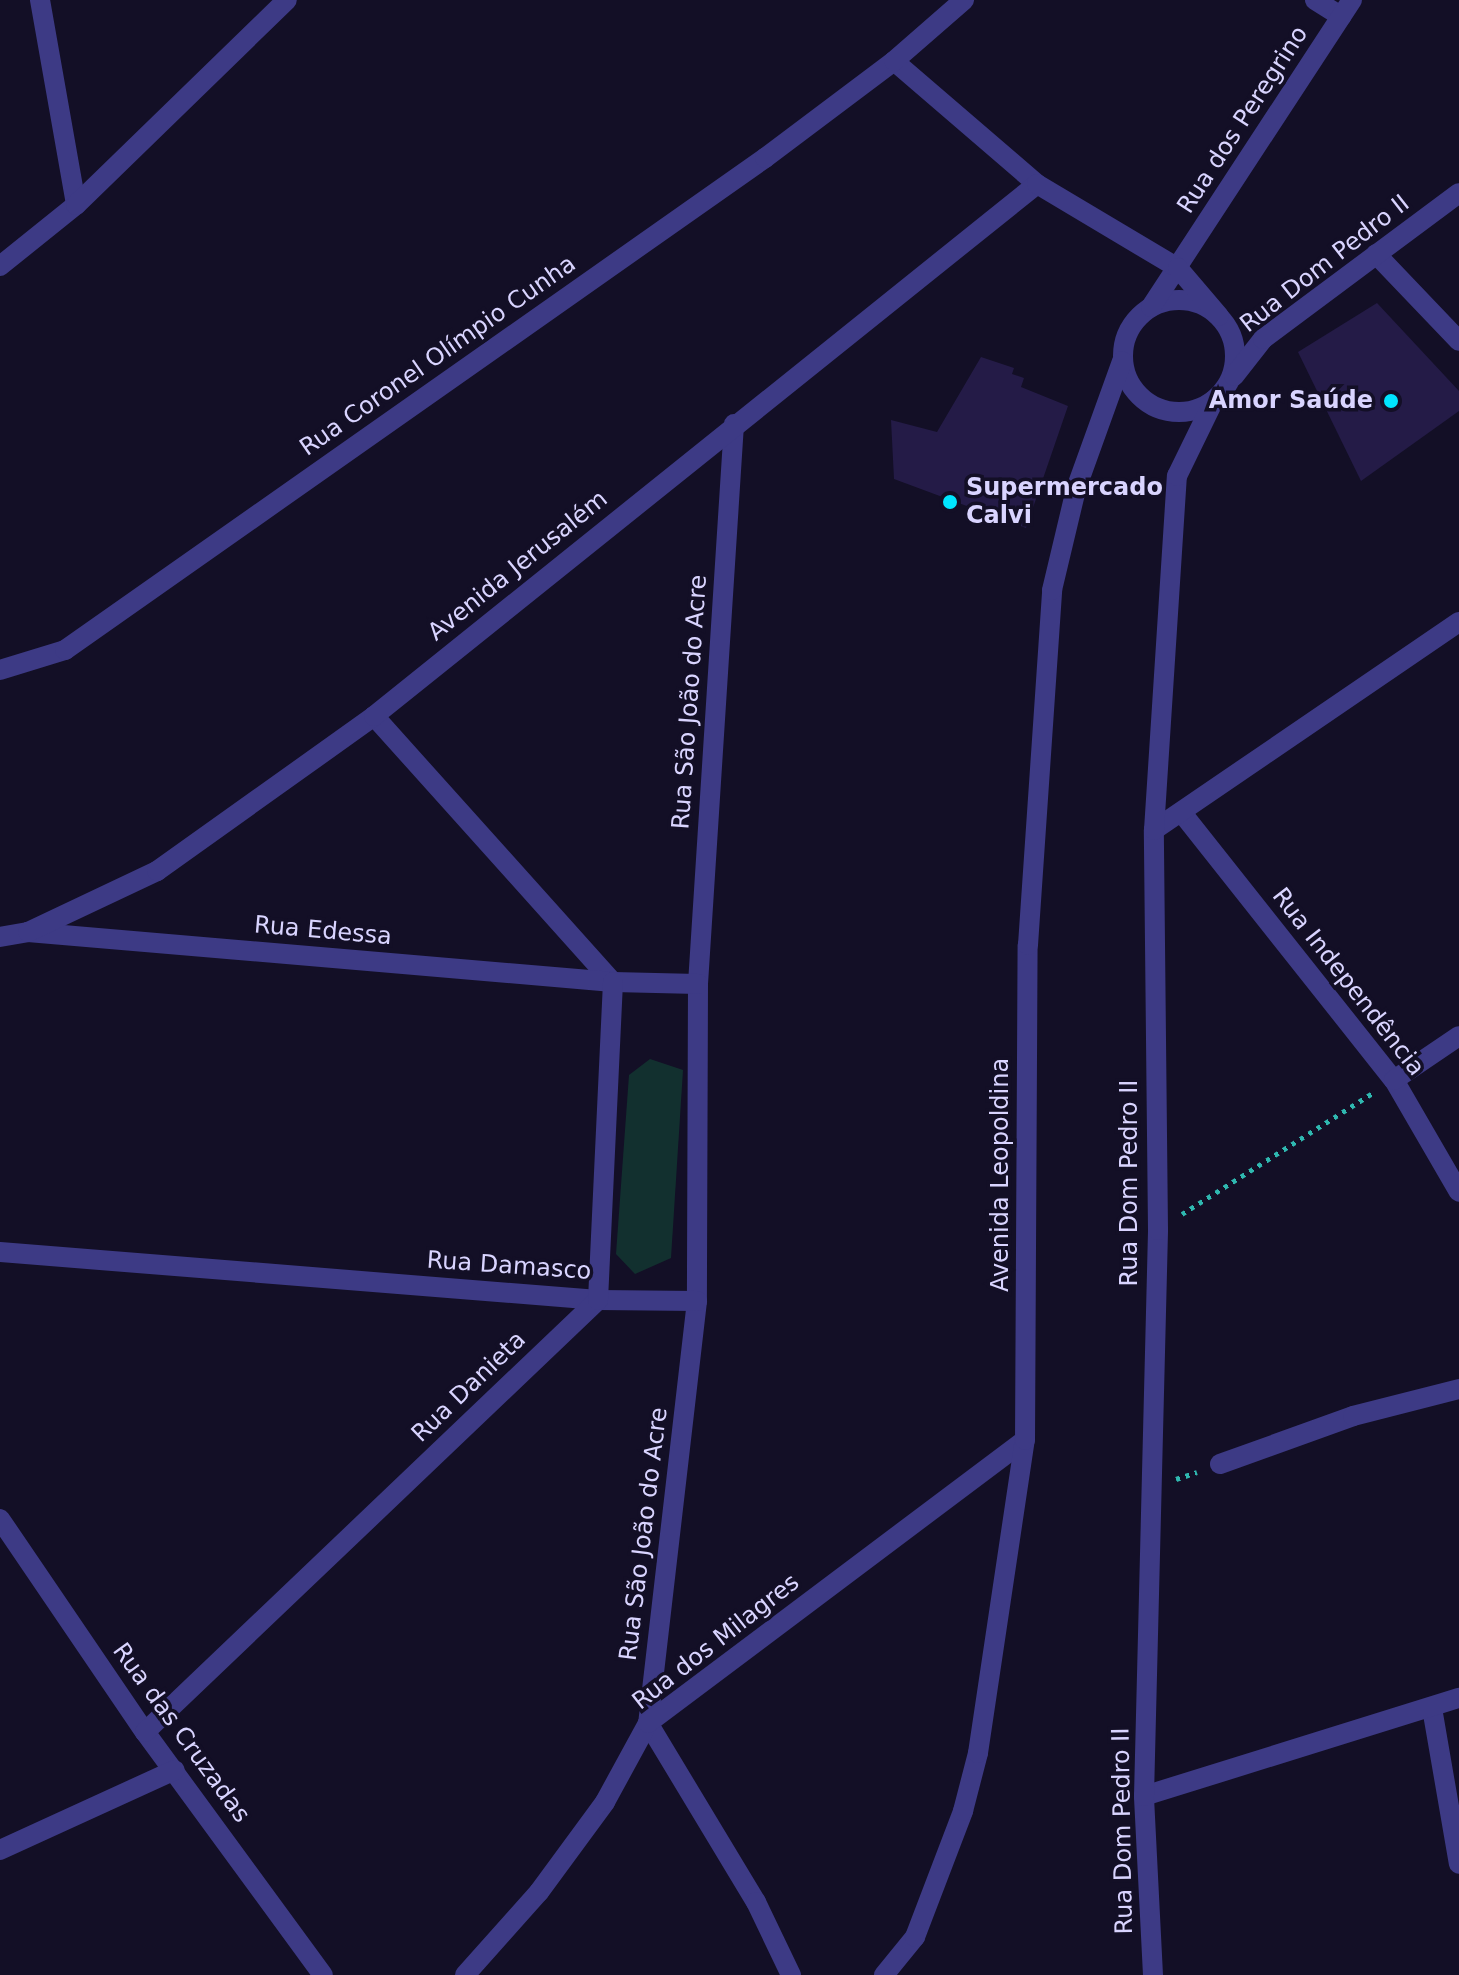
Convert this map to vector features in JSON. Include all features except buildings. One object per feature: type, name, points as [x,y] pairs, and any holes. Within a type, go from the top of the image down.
[{"type":"street","points":[[40,0],[76,205]]},
{"type":"street","points":[[0,266],[76,205],[287,0]]},
{"type":"street","name":"Rua Coronel Olímpio Cunha","points":[[0,670],[65,650],[765,158],[894,61],[964,0]]},
{"type":"street","points":[[1315,0],[1347,8]]},
{"type":"street","name":"Rua dos Peregrino","points":[[1151,307],[1347,8]]},
{"type":"street","points":[[894,61],[1037,184],[1178,268],[1219,316],[1231,333],[1235,353],[1229,382],[1214,400],[1188,412],[1158,409],[1133,390],[1122,361],[1129,329],[1151,307],[1182,299],[1203,304],[1219,316]]},
{"type":"street","name":"Avenida Jerusalém","points":[[0,937],[28,932],[157,871],[374,716],[734,424],[1037,184]]},
{"type":"street","name":"Rua Dom Pedro II","points":[[1229,382],[1263,339],[1459,193]]},
{"type":"street","points":[[1376,254],[1459,341]]},
{"type":"street","name":"Avenida Leopoldina","points":[[884,1975],[915,1937],[963,1811],[978,1753],[1025,1440],[1028,945],[1052,590],[1076,489],[1122,361]]},
{"type":"street","name":"Rua Dom Pedro II","points":[[1153,1975],[1144,1796],[1158,1230],[1154,830],[1177,476],[1214,400]]},
{"type":"street","name":"Rua São João do Acre","points":[[698,984],[734,424]]},
{"type":"street","points":[[1154,830],[1459,622]]},
{"type":"street","points":[[374,716],[613,982],[598,1300]]},
{"type":"street","name":"Rua Independência","points":[[1182,813],[1394,1080],[1459,1192]]},
{"type":"street","name":"Rua Edessa","points":[[28,932],[613,982],[698,984]]},
{"type":"street","points":[[697,1301],[698,984]]},
{"type":"street","points":[[1394,1080],[1459,1036]]},
{"type":"street","name":"Rua Damasco","points":[[0,1252],[598,1300],[697,1301]]},
{"type":"street","name":"Rua Danieta","points":[[145,1732],[598,1300]]},
{"type":"street","name":"Rua São João do Acre","points":[[648,1723],[697,1301]]},
{"type":"street","points":[[1220,1464],[1353,1416],[1459,1389]]},
{"type":"street","name":"Rua dos Milagres","points":[[465,1975],[539,1892],[596,1815],[648,1723],[1025,1440]]},
{"type":"street","name":"Rua das Cruzadas","points":[[0,1519],[145,1732],[323,1975]]},
{"type":"street","points":[[1144,1796],[1459,1698]]},
{"type":"street","points":[[1432,1708],[1459,1864]]},
{"type":"street","points":[[648,1723],[756,1902],[791,1975]]},
{"type":"street","points":[[0,1850],[175,1770]]},
{"type":"path","points":[[1158,1230],[1394,1080]]},
{"type":"path","points":[[1151,1488],[1220,1464]]},
{"type":"green space","points":[[650,1059],[683,1070],[671,1258],[635,1274],[616,1254],[629,1075]]},
{"type":"place","name":"Amor Saúde","points":[[1391,401]]},
{"type":"place","name":"Supermercado Calvi","points":[[950,502]]}]
